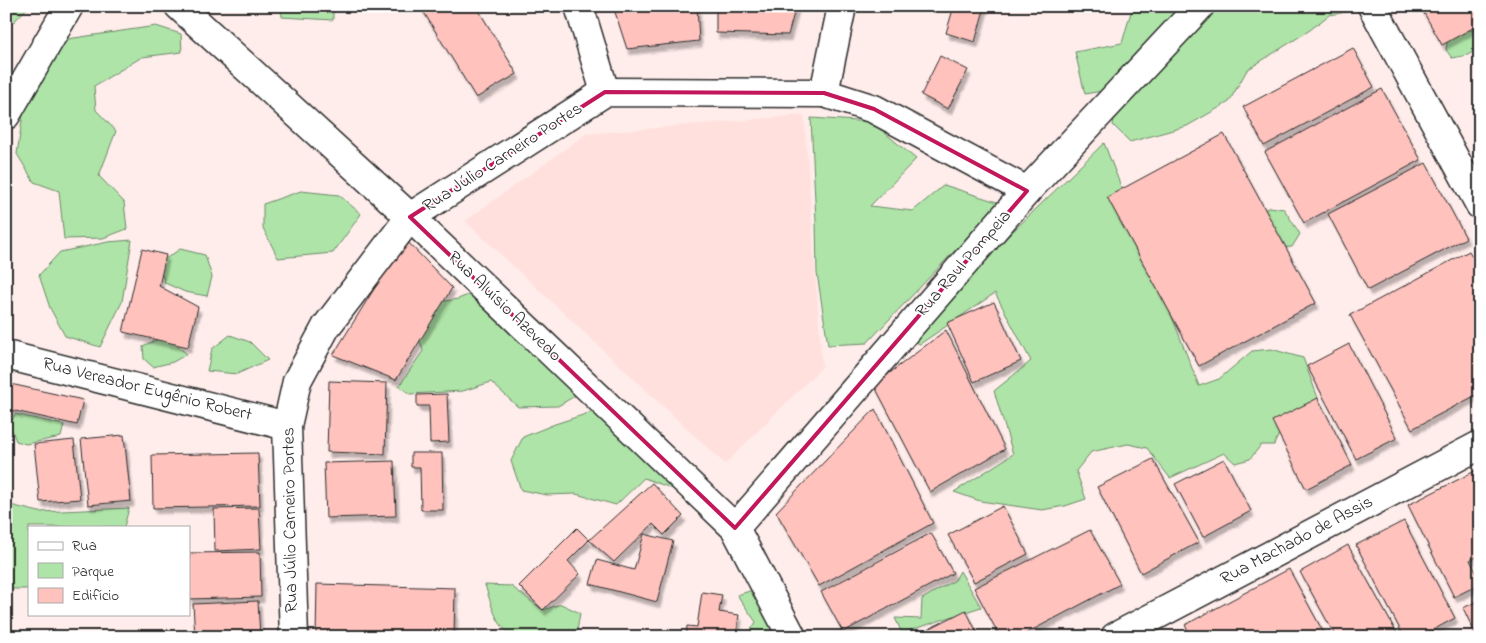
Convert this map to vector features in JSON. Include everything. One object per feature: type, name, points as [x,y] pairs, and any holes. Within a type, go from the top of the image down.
[{"type":"street","points":[[6,115],[69,6]]},
{"type":"street","name":"Rua Aluísio Azevedo","points":[[179,6],[410,217],[735,528],[792,637]]},
{"type":"street","points":[[579,6],[605,92],[824,93],[874,109],[1027,191]]},
{"type":"street","points":[[824,93],[842,6]]},
{"type":"street","name":"Rua Raul Pompeia","points":[[735,528],[1027,191],[1200,6]]},
{"type":"street","points":[[1372,6],[1480,205]]},
{"type":"street","name":"Rua Júlio Carneiro Portes","points":[[294,637],[287,426],[297,381],[326,327],[410,217],[605,92]]},
{"type":"street","name":"Rua Vereador Eugênio Robert","points":[[6,355],[287,426]]},
{"type":"street","name":"Rua Machado de Assis","points":[[1114,637],[1480,445]]},
{"type":"highlighted area","points":[[605,92],[824,93],[874,109],[1027,191],[735,528],[410,217]]},
{"type":"shaded area","points":[[804,115],[822,367],[725,464],[465,221],[586,134]]},
{"type":"green space","points":[[6,6],[29,6],[6,30]]},
{"type":"green space","points":[[281,6],[333,6],[333,20],[282,17]]},
{"type":"green space","points":[[1137,6],[1351,6],[1353,11],[1329,15],[1310,30],[1247,70],[1229,102],[1187,126],[1130,142],[1113,125],[1121,73],[1108,90],[1085,94],[1075,52],[1122,43],[1131,12]]},
{"type":"green space","points":[[156,26],[181,34],[182,52],[142,57],[94,86],[96,110],[116,131],[99,176],[124,202],[127,229],[103,238],[64,239],[59,191],[34,182],[17,154],[29,75],[40,43]]},
{"type":"green space","points":[[1459,29],[1477,31],[1480,38],[1480,47],[1468,55],[1452,58],[1446,50],[1448,36]]},
{"type":"green space","points":[[811,118],[872,122],[916,159],[870,206],[913,211],[944,185],[1000,203],[867,343],[828,345],[817,273]]},
{"type":"green space","points":[[1104,143],[1199,386],[1219,379],[1252,351],[1271,349],[1303,358],[1318,398],[1282,427],[1274,445],[1261,445],[1250,459],[1235,463],[1224,453],[1170,478],[1147,448],[1128,444],[1091,452],[1076,471],[1086,499],[1065,506],[1042,510],[980,501],[954,492],[1013,454],[994,391],[1031,361],[995,293],[920,344],[904,337]]},
{"type":"green space","points":[[301,191],[339,195],[361,214],[333,253],[278,258],[263,228],[263,204]]},
{"type":"green space","points":[[1270,207],[1284,209],[1300,234],[1292,247],[1265,249],[1250,217]]},
{"type":"green space","points":[[132,240],[122,302],[100,347],[65,336],[50,308],[39,275],[60,252],[108,242]]},
{"type":"green space","points":[[180,249],[205,255],[212,277],[207,296],[185,292],[165,283],[158,264]]},
{"type":"green space","points":[[468,295],[491,304],[583,391],[558,406],[518,407],[491,382],[463,391],[410,394],[399,386],[423,351],[416,329],[431,303],[458,299]]},
{"type":"green space","points":[[230,335],[250,342],[268,360],[237,374],[207,371],[212,349]]},
{"type":"green space","points":[[165,336],[187,354],[173,362],[153,367],[144,359],[143,346]]},
{"type":"green space","points":[[601,409],[676,490],[644,478],[616,505],[576,494],[547,495],[521,490],[511,461],[523,437]]},
{"type":"green space","points":[[15,414],[64,425],[61,437],[26,444],[16,441],[10,425]]},
{"type":"green space","points":[[6,504],[39,512],[129,508],[124,526],[28,526],[28,589],[6,591]]},
{"type":"green space","points":[[960,571],[981,607],[902,633],[895,618],[921,619],[922,599],[955,580]]},
{"type":"green space","points":[[485,585],[511,586],[543,610],[561,604],[580,613],[576,637],[515,637],[503,628],[492,607]]},
{"type":"green space","points":[[756,589],[785,637],[746,637],[756,622],[737,595]]},
{"type":"building","points":[[420,6],[476,6],[517,74],[476,98]]},
{"type":"building","points":[[613,6],[697,6],[699,41],[627,49]]},
{"type":"building","points":[[716,6],[796,6],[788,35],[716,33]]},
{"type":"building","points":[[954,6],[985,6],[975,42],[946,33]]},
{"type":"building","points":[[1420,6],[1480,6],[1480,24],[1442,45]]},
{"type":"building","points":[[1353,48],[1374,87],[1264,146],[1243,107]]},
{"type":"building","points":[[940,56],[968,70],[948,109],[921,95]]},
{"type":"building","points":[[1382,89],[1421,160],[1304,223],[1265,152]]},
{"type":"building","points":[[1224,134],[1316,303],[1199,366],[1107,197]]},
{"type":"building","points":[[1426,163],[1466,238],[1368,290],[1328,214]]},
{"type":"building","points":[[405,239],[452,288],[396,380],[333,355]]},
{"type":"building","points":[[142,249],[166,255],[159,286],[198,307],[188,347],[123,332]]},
{"type":"building","points":[[1469,251],[1480,270],[1480,393],[1412,429],[1350,315]]},
{"type":"building","points":[[994,302],[1021,361],[974,382],[947,323]]},
{"type":"building","points":[[946,330],[1005,449],[930,492],[874,385]]},
{"type":"building","points":[[1349,344],[1397,438],[1356,459],[1307,366]]},
{"type":"building","points":[[329,381],[387,383],[385,454],[327,452]]},
{"type":"building","points":[[6,383],[83,400],[77,425],[6,409]]},
{"type":"building","points":[[447,394],[449,442],[430,443],[429,406],[417,406],[417,395]]},
{"type":"building","points":[[1318,398],[1352,465],[1306,489],[1272,421]]},
{"type":"building","points":[[875,409],[933,523],[819,586],[776,512]]},
{"type":"building","points":[[124,435],[131,501],[88,505],[81,439]]},
{"type":"building","points":[[74,440],[80,499],[40,502],[34,444]]},
{"type":"building","points":[[258,453],[260,506],[153,508],[152,455]]},
{"type":"building","points":[[411,453],[442,453],[443,510],[421,510],[420,467],[411,467]]},
{"type":"building","points":[[1153,459],[1199,542],[1141,573],[1097,487]]},
{"type":"building","points":[[1224,459],[1251,511],[1203,537],[1175,484]]},
{"type":"building","points":[[394,461],[396,516],[326,518],[324,463]]},
{"type":"building","points":[[1477,470],[1480,477],[1480,555],[1470,560],[1480,580],[1480,584],[1454,597],[1408,505]]},
{"type":"building","points":[[652,483],[683,516],[664,535],[653,524],[614,562],[589,540]]},
{"type":"building","points":[[1003,506],[1028,554],[974,582],[948,535]]},
{"type":"building","points":[[259,508],[261,549],[215,551],[214,509]]},
{"type":"building","points":[[1404,521],[1455,618],[1420,637],[1404,637],[1356,545]]},
{"type":"building","points":[[577,528],[589,540],[568,561],[580,574],[543,610],[519,586]]},
{"type":"building","points":[[1090,530],[1120,584],[1019,637],[1000,637],[974,588]]},
{"type":"building","points":[[931,533],[953,573],[843,632],[821,592]]},
{"type":"building","points":[[644,534],[673,541],[657,602],[590,584],[597,560],[634,570]]},
{"type":"building","points":[[1348,545],[1399,637],[1336,637],[1300,572]]},
{"type":"building","points":[[260,552],[261,597],[190,599],[190,553]]},
{"type":"building","points":[[1289,569],[1326,637],[1191,637],[1185,625]]},
{"type":"building","points":[[317,584],[455,588],[454,637],[316,637]]},
{"type":"building","points":[[702,592],[722,595],[719,612],[739,615],[736,637],[686,637],[687,626],[697,627]]},
{"type":"building","points":[[1480,600],[1480,637],[1477,637],[1463,608]]},
{"type":"building","points":[[258,601],[260,637],[195,637],[193,604]]},
{"type":"building","points":[[966,610],[979,637],[913,637]]}]
